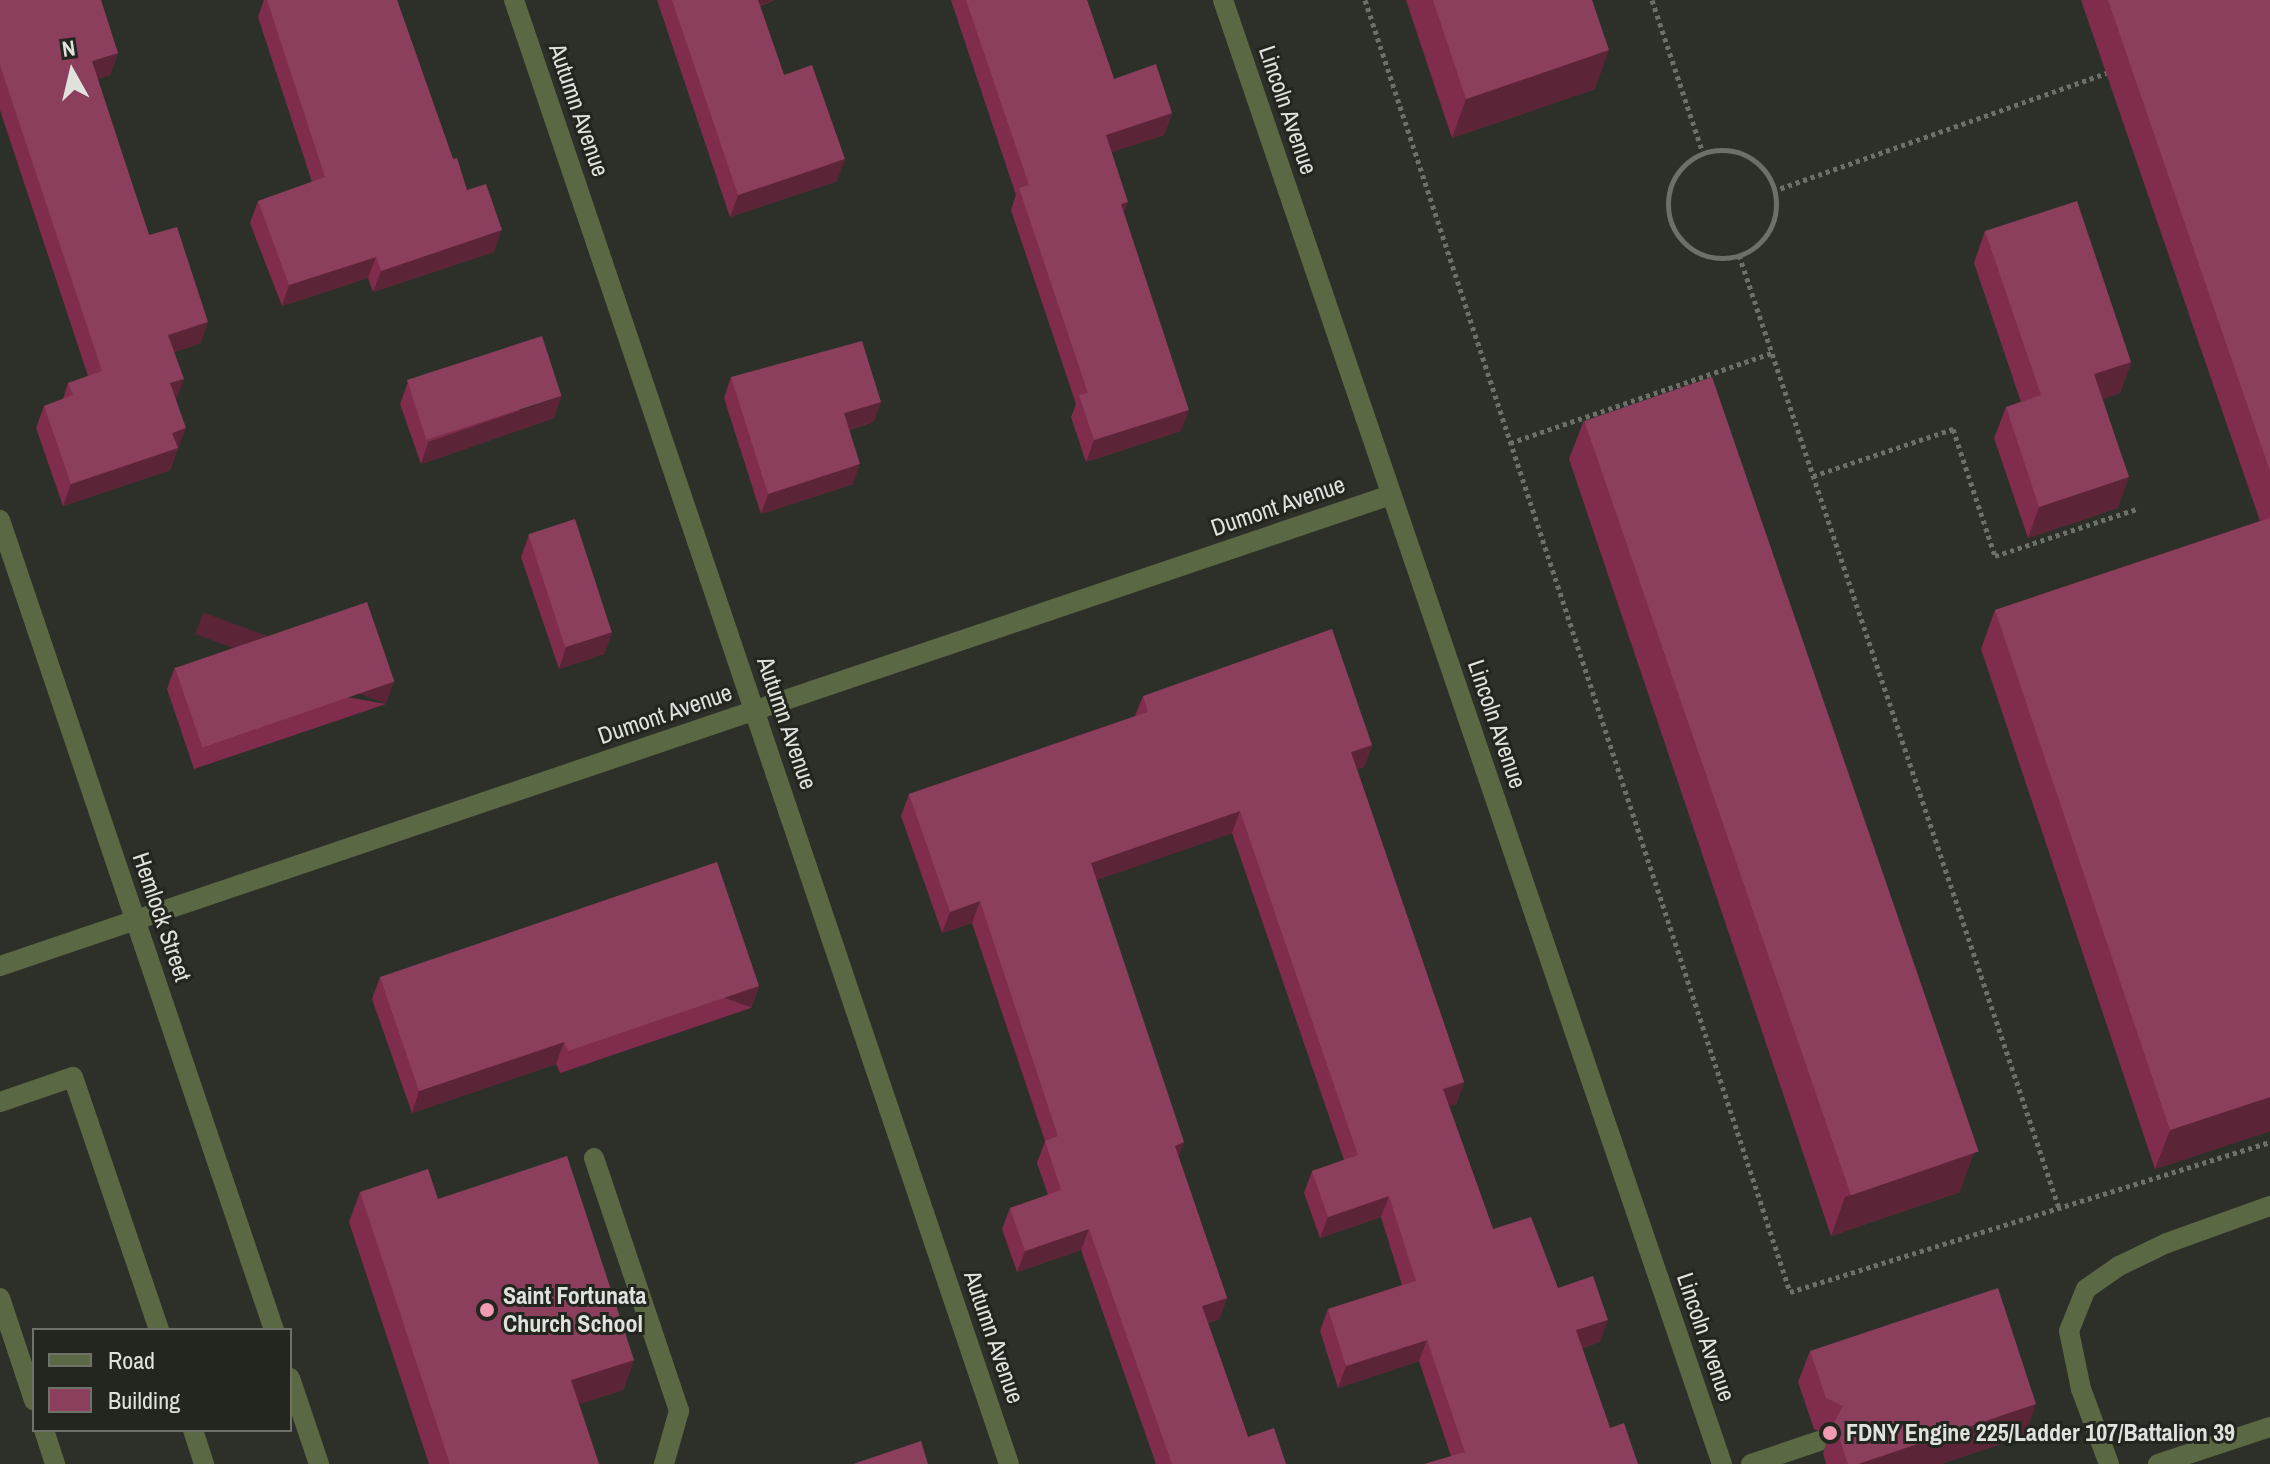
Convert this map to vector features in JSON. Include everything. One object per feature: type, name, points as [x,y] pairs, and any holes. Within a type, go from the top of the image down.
[{"type":"street","name":"Autumn Avenue","points":[[514,0],[1009,1464]]},
{"type":"street","name":"Lincoln Avenue","points":[[1223,0],[1722,1464]]},
{"type":"street","name":"Dumont Avenue","points":[[0,966],[1391,495]]},
{"type":"street","name":"Hemlock Street","points":[[0,520],[273,1328]]},
{"type":"street","points":[[0,1102],[73,1077],[158,1328]]},
{"type":"street","points":[[594,1158],[679,1411],[664,1464]]},
{"type":"street","points":[[2109,1464],[2081,1389],[2069,1331],[2086,1289],[2119,1266],[2167,1243],[2270,1206]]},
{"type":"street","points":[[0,1298],[32,1394]]},
{"type":"street","points":[[292,1384],[319,1464]]},
{"type":"street","points":[[2158,1464],[2270,1427]]},
{"type":"street","points":[[45,1432],[55,1464]]},
{"type":"street","points":[[194,1432],[204,1464]]},
{"type":"street","points":[[1751,1464],[1819,1441]]},
{"type":"path","points":[[1365,0],[1790,1292],[2270,1142]]},
{"type":"path","points":[[1652,0],[1703,153]]},
{"type":"path","points":[[1773,191],[2127,65]]},
{"type":"path","points":[[1730,151],[1747,156],[1762,167],[1773,191],[1774,217],[1767,233],[1739,255],[1704,255],[1676,233],[1669,217],[1672,183],[1681,168],[1703,153],[1730,151]]},
{"type":"path","points":[[1739,255],[2059,1208]]},
{"type":"path","points":[[1510,443],[1772,353]]},
{"type":"path","points":[[1813,476],[1953,429],[1995,556],[2139,508]]},
{"type":"building","points":[[0,0],[101,0],[118,53],[92,61],[149,235],[177,227],[208,322],[168,335],[184,379],[170,383],[186,428],[172,433],[178,448],[71,484],[44,406],[73,395],[68,383],[102,371],[0,65]]},
{"type":"building","points":[[267,0],[397,0],[453,159],[457,158],[467,190],[486,184],[502,230],[381,271],[376,257],[289,285],[258,201],[325,177]]},
{"type":"building","points":[[672,0],[758,0],[784,75],[812,65],[845,159],[738,195]]},
{"type":"building","points":[[966,0],[1087,0],[1114,79],[1156,64],[1172,113],[1106,135],[1128,202],[1121,204],[1189,410],[1094,440],[1079,395],[1088,393],[1019,188],[1029,185]]},
{"type":"building","points":[[1433,0],[1592,0],[1609,50],[1466,99]]},
{"type":"building","points":[[2108,0],[2270,0],[2270,471]]},
{"type":"building","points":[[2077,201],[2131,362],[2094,374],[2129,477],[2039,507],[2006,407],[2041,395],[1985,231]]},
{"type":"building","points":[[542,336],[561,396],[426,440],[407,380]]},
{"type":"building","points":[[862,341],[881,402],[844,413],[860,464],[768,494],[731,377]]},
{"type":"building","points":[[1712,377],[1979,1151],[1851,1195],[1584,421]]},
{"type":"building","points":[[2270,518],[2270,1097],[2170,1130],[1995,610]]},
{"type":"building","points":[[575,519],[612,632],[565,647],[528,534]]},
{"type":"building","points":[[367,602],[394,681],[202,748],[175,668]]},
{"type":"building","points":[[1332,629],[1372,745],[1351,752],[1464,1082],[1443,1089],[1493,1229],[1531,1217],[1558,1288],[1593,1276],[1608,1320],[1576,1330],[1610,1428],[1624,1423],[1638,1464],[1424,1464],[1465,1452],[1427,1340],[1346,1366],[1328,1309],[1416,1281],[1389,1196],[1328,1217],[1312,1171],[1358,1155],[1240,811],[1091,863],[1184,1142],[1175,1146],[1227,1298],[1202,1306],[1248,1437],[1274,1428],[1286,1464],[1172,1464],[1089,1229],[1025,1251],[1010,1208],[1061,1190],[1045,1141],[1058,1136],[980,901],[950,912],[909,794],[1148,712],[1143,696]]},
{"type":"building","points":[[717,862],[759,986],[568,1051],[564,1042],[419,1091],[380,977]]},
{"type":"building","name":"Saint Fortunata Church School","points":[[567,1156],[634,1360],[571,1380],[599,1464],[450,1464],[360,1192],[428,1169],[438,1199]]},
{"type":"building","points":[[1998,1288],[2036,1404],[1858,1464],[1848,1464],[1834,1422],[1843,1406],[1826,1398],[1810,1351]]},
{"type":"building","points":[[921,1441],[928,1464],[853,1464]]},
{"type":"place","name":"Saint Fortunata Church School","points":[[487,1310]]},
{"type":"place","name":"FDNY Engine 225/Ladder 107/Battalion 39","points":[[1830,1433]]}]
